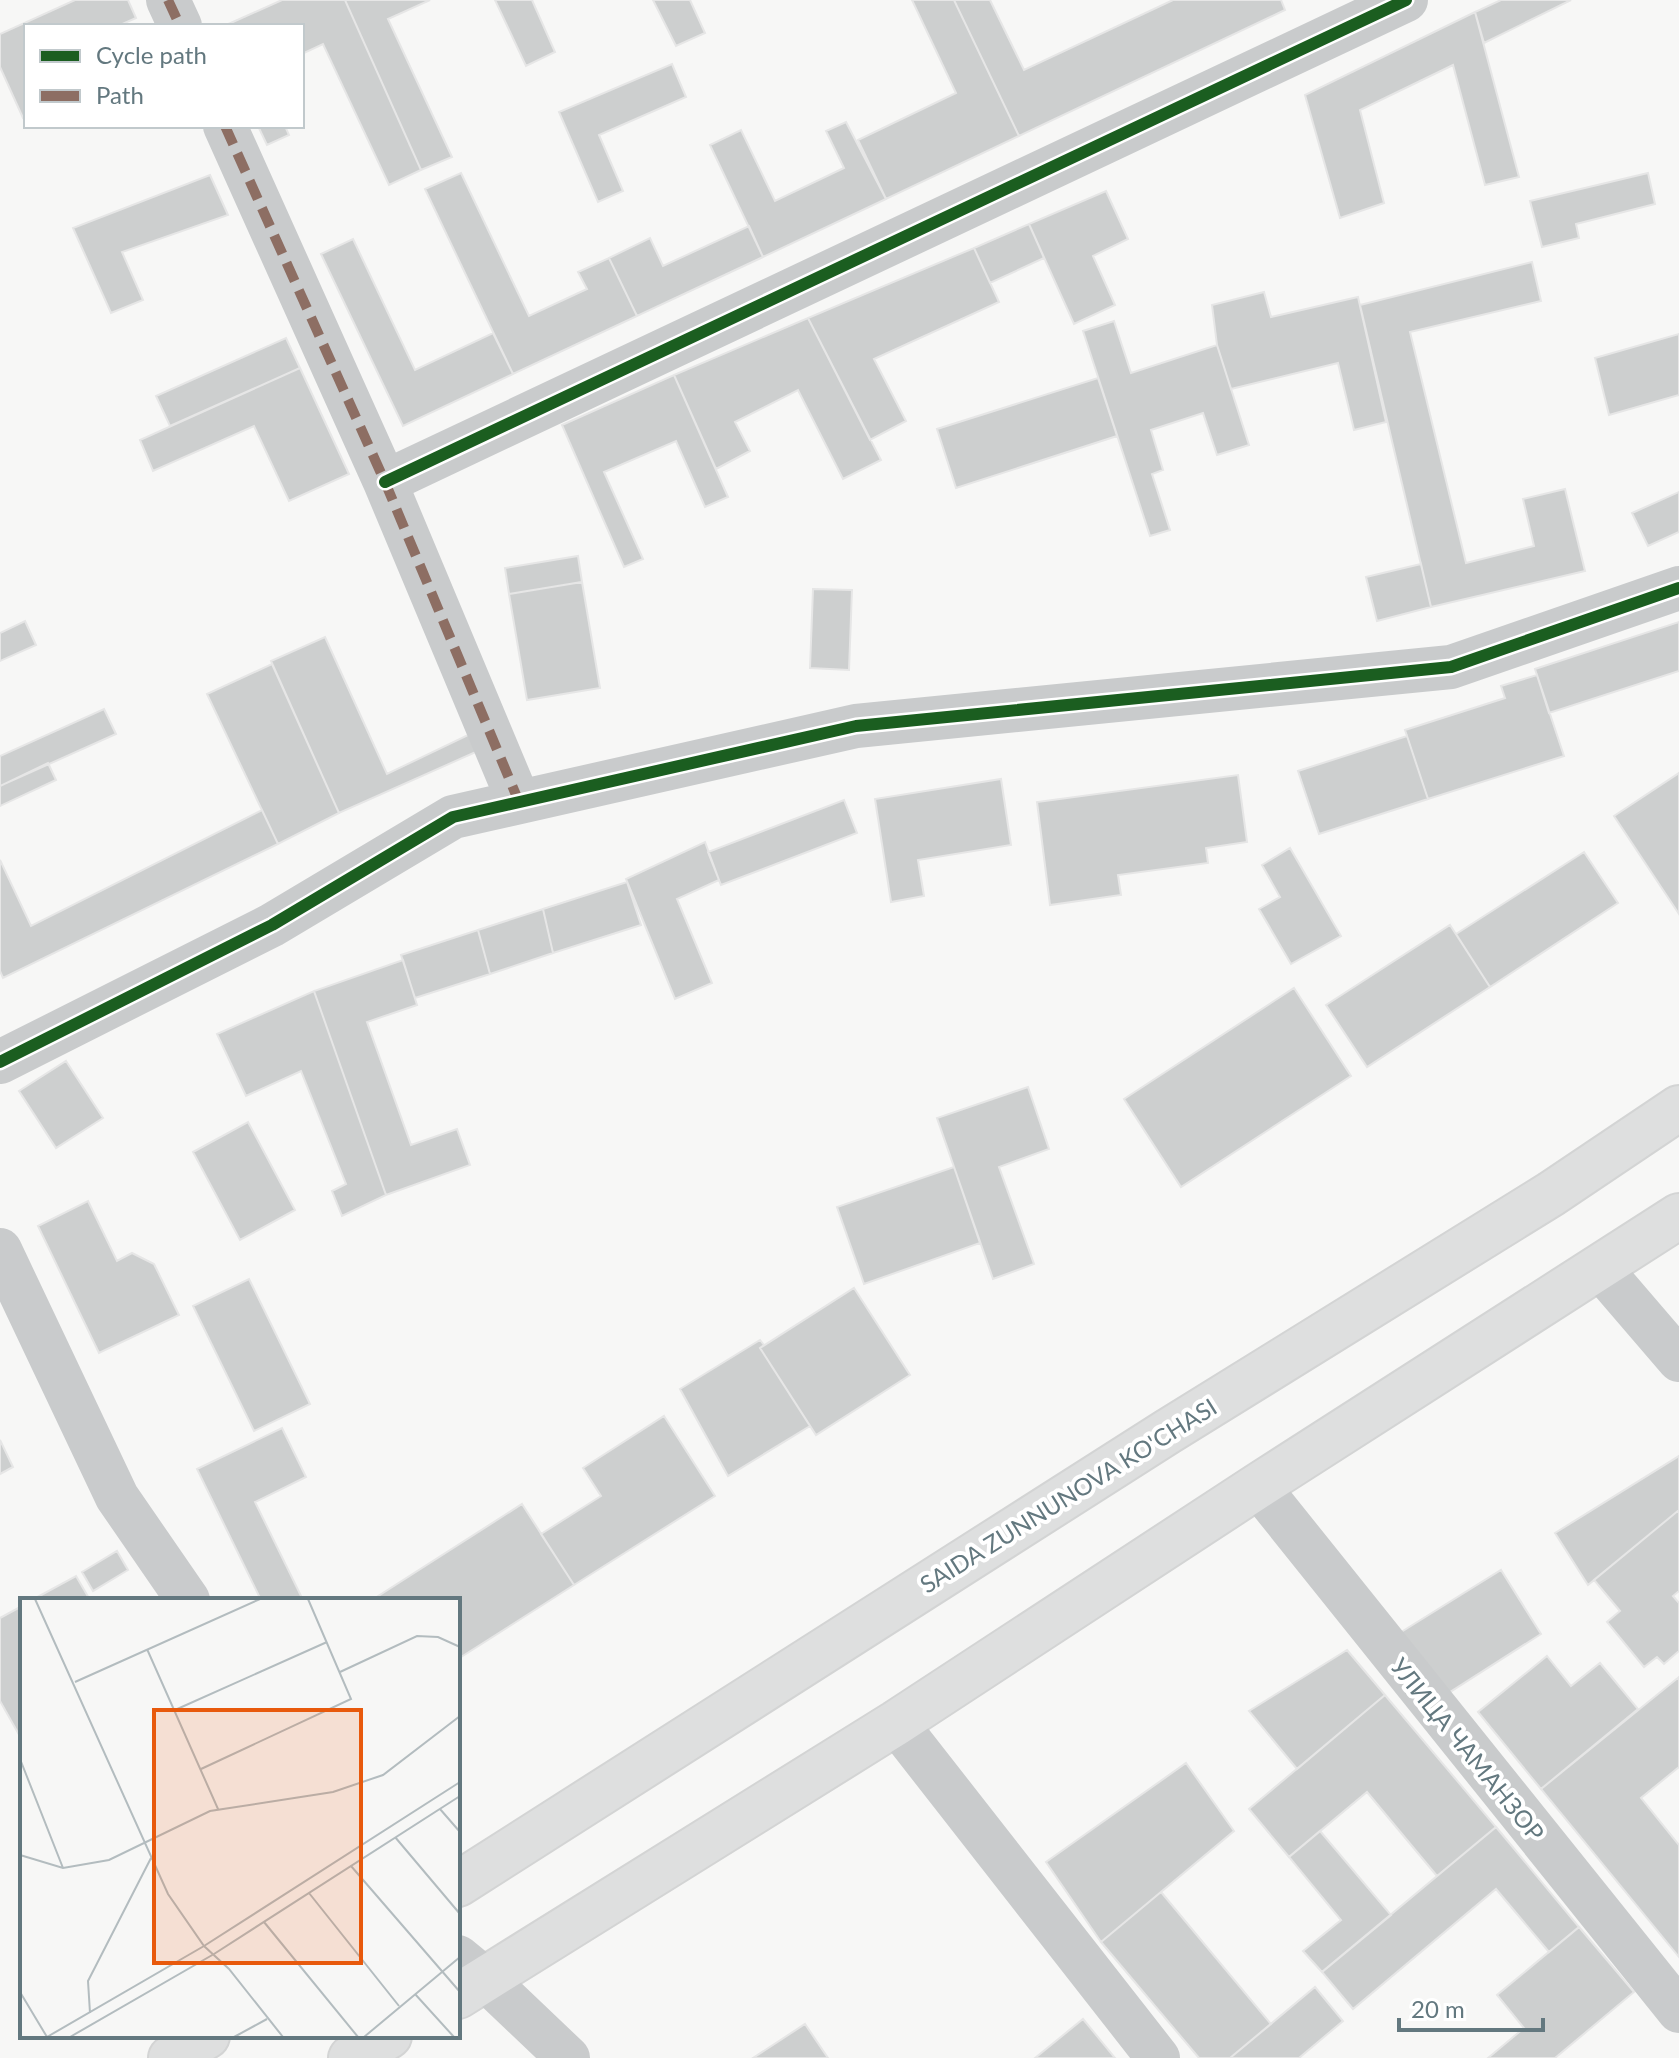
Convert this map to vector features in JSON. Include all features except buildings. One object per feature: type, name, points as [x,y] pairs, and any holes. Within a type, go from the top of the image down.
[{"type":"main road","name":"SAIDA ZUNNUNOVA KO'CHASI","points":[[460,1883],[1167,1432],[1551,1194],[1679,1108]]},
{"type":"main road","points":[[467,1978],[896,1723],[1679,1216]]},
{"type":"main road","points":[[171,2058],[204,2038]]},
{"type":"main road","points":[[351,2058],[386,2038]]},
{"type":"street","points":[[168,0],[179,24]]},
{"type":"street","points":[[385,482],[1406,0]]},
{"type":"street","points":[[226,128],[385,482],[519,802]]},
{"type":"street","points":[[0,1062],[272,925],[453,817],[856,726],[1451,667],[1679,588]]},
{"type":"street","points":[[0,1250],[117,1497],[187,1598]]},
{"type":"street","points":[[1600,1268],[1679,1360]]},
{"type":"street","name":"УЛИЦА ЧАМАНЗОР","points":[[1258,1486],[1679,2011]]},
{"type":"street","points":[[896,1723],[1158,2058]]},
{"type":"street","points":[[467,1978],[568,2058]]},
{"type":"marked path","points":[[168,0],[179,24]]},
{"type":"marked path","points":[[226,128],[385,482],[519,802]]},
{"type":"cycle path","points":[[385,482],[1406,0]]},
{"type":"cycle path","points":[[0,1062],[272,925],[453,817],[856,726],[1451,667],[1679,588]]}]
